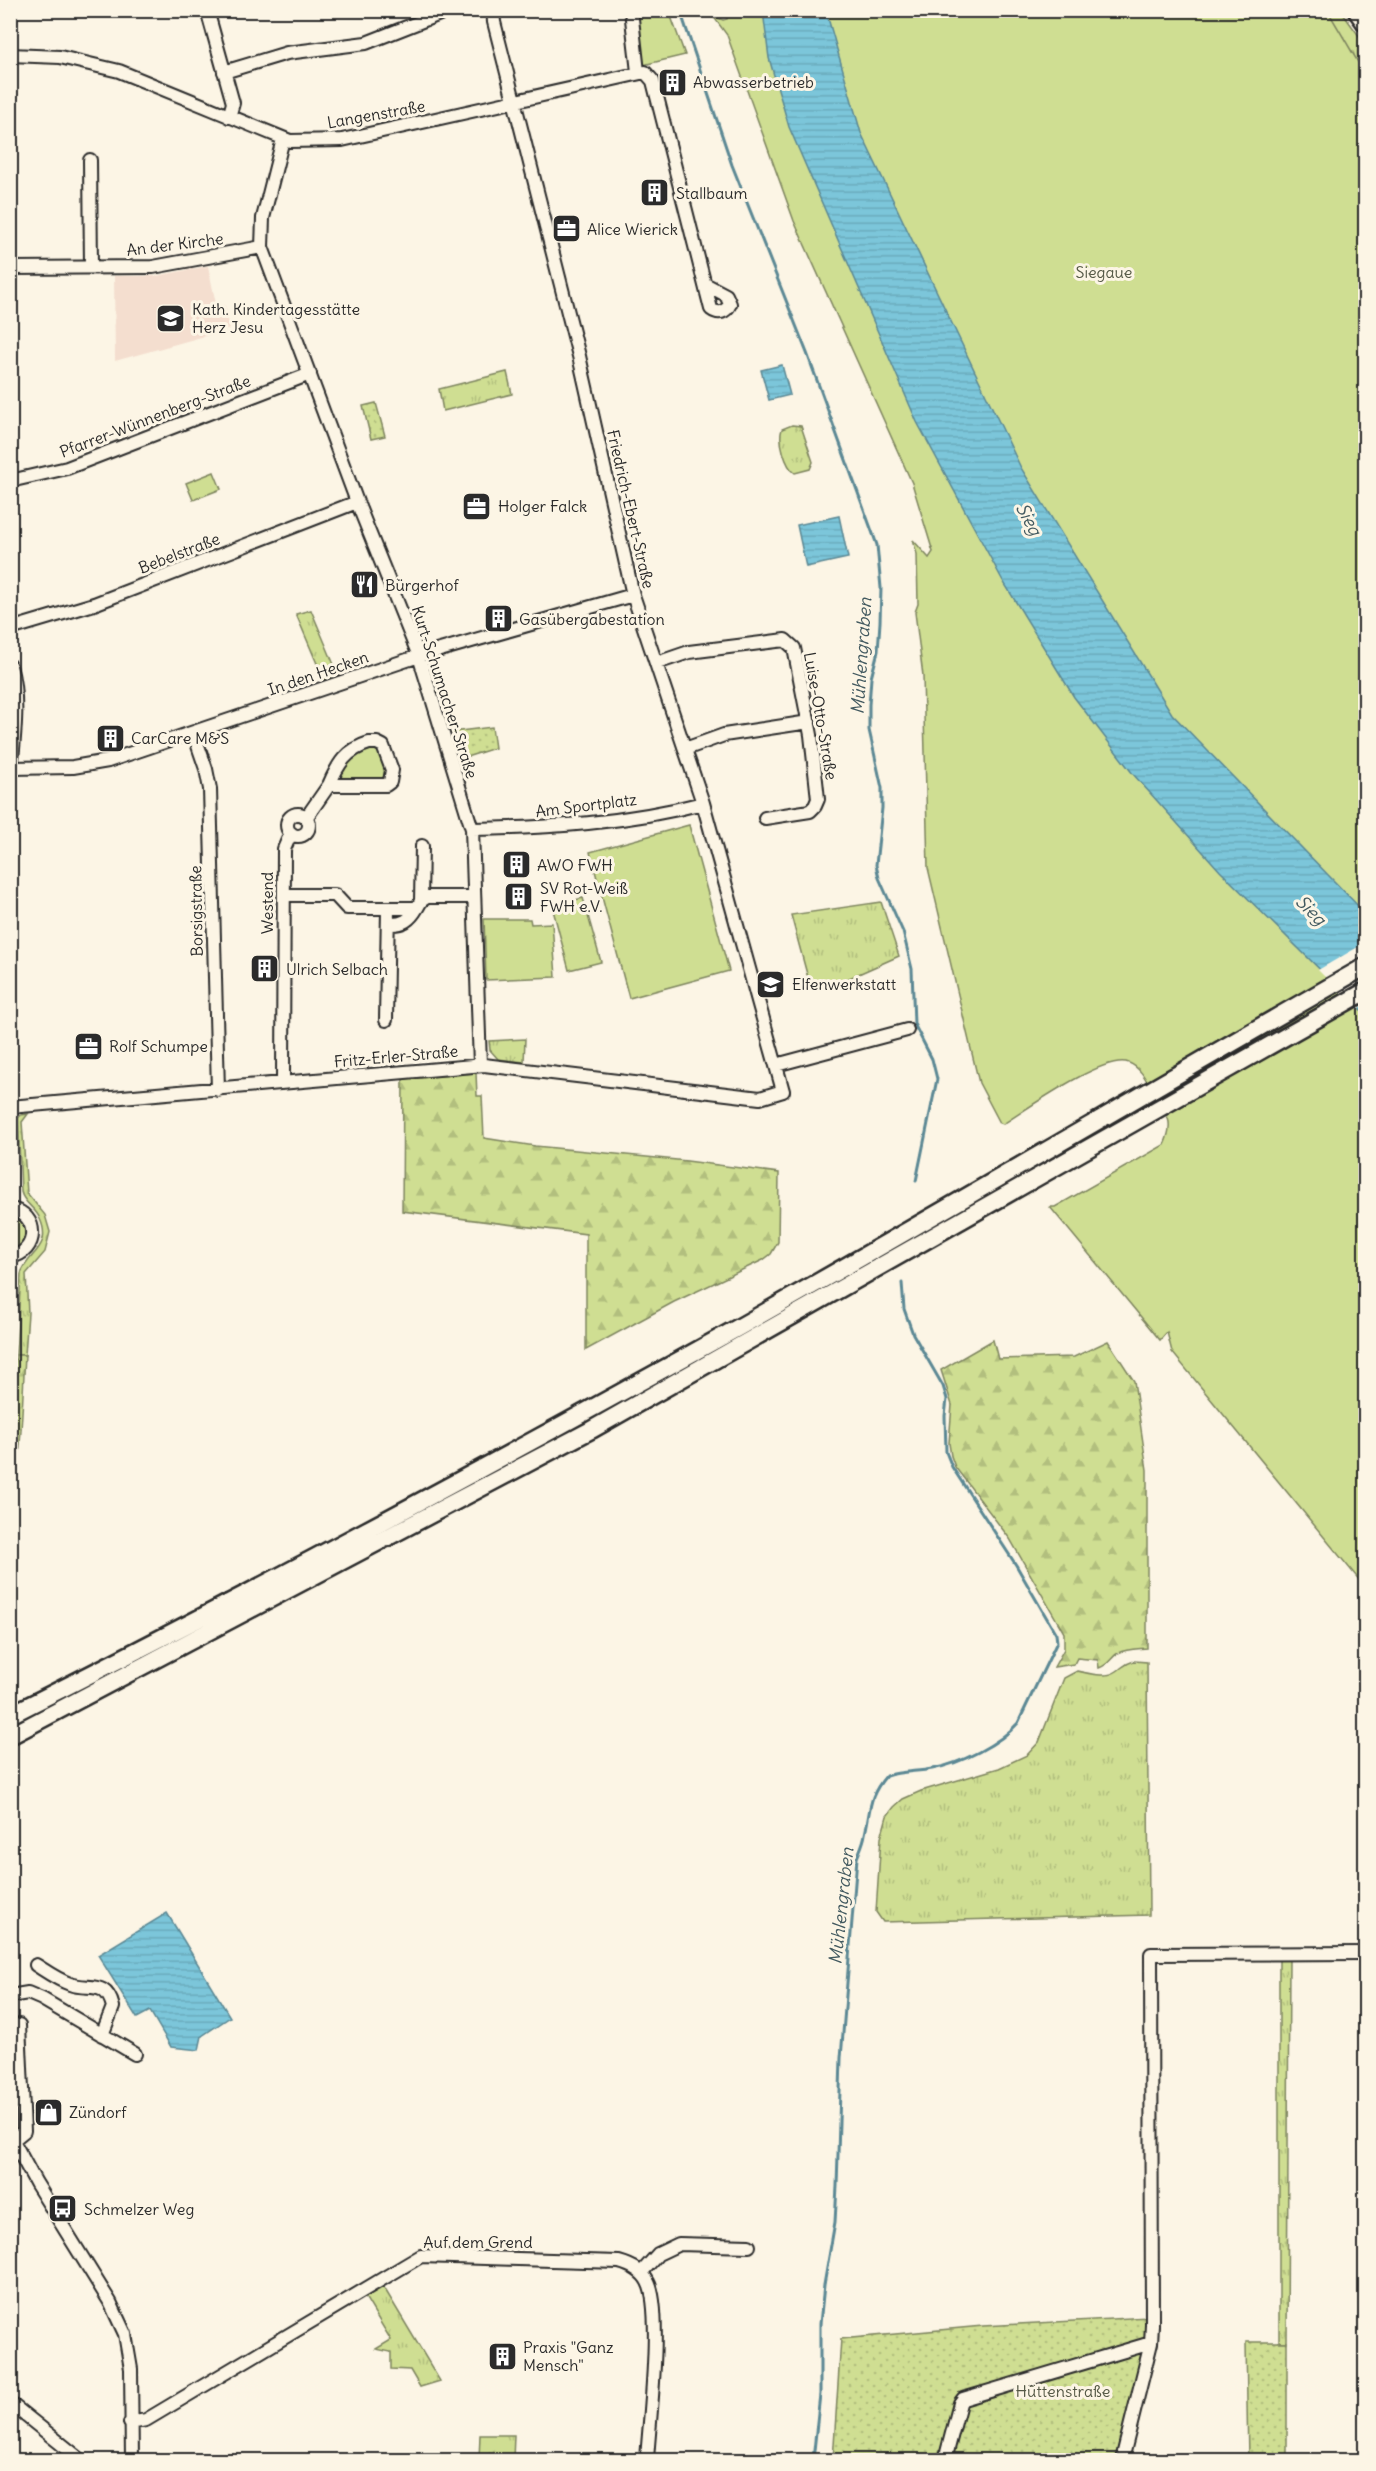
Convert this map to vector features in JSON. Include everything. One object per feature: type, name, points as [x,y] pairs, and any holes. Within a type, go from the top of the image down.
[{"type":"highway","points":[[1356,10],[1365,24]]},
{"type":"highway","points":[[10,1715],[459,1480],[745,1323],[1065,1141],[1148,1090],[1365,966]]},
{"type":"highway","points":[[10,1736],[591,1430],[1365,992]]},
{"type":"street","points":[[207,10],[233,103],[229,117]]},
{"type":"street","name":"Friedrich-Ebert-Straße","points":[[493,10],[494,22],[602,451],[633,595],[703,802],[783,1091]]},
{"type":"street","points":[[631,10],[643,73],[653,81],[705,284]]},
{"type":"street","points":[[224,72],[287,53],[366,43],[387,37],[446,11]]},
{"type":"street","name":"Langenstraße","points":[[10,55],[60,57],[119,71],[283,139],[342,140],[643,73]]},
{"type":"street","name":"Kurt-Schumacher-Straße","points":[[283,139],[265,209],[262,247],[357,501],[419,656],[472,829],[480,1065]]},
{"type":"street","points":[[90,160],[91,267]]},
{"type":"street","name":"An der Kirche","points":[[10,268],[153,267],[262,247]]},
{"type":"street","name":"Pfarrer-Wünnenberg-Straße","points":[[10,481],[67,468],[310,375]]},
{"type":"street","name":"Bebelstraße","points":[[10,629],[86,607],[357,501]]},
{"type":"street","name":"In den Hecken","points":[[11,768],[57,768],[96,764],[194,734],[419,656],[633,595]]},
{"type":"street","name":"Luise-Otto-Straße","points":[[657,663],[689,652],[776,640],[787,641],[795,652],[809,722],[817,803],[810,811],[765,818]]},
{"type":"street","points":[[10,666],[15,683],[10,784]]},
{"type":"street","points":[[685,749],[724,735],[809,722]]},
{"type":"street","name":"Borsigstraße","points":[[194,734],[210,789],[218,1090]]},
{"type":"street","points":[[369,743],[383,746],[392,776],[386,785],[328,785],[337,766],[352,750],[369,743]]},
{"type":"street","name":"Westend","points":[[283,1082],[284,849],[291,833],[301,835],[305,833],[308,828],[306,818],[328,785]]},
{"type":"street","name":"Am Sportplatz","points":[[472,829],[548,828],[640,816],[703,802]]},
{"type":"street","points":[[419,904],[422,846]]},
{"type":"street","points":[[284,895],[335,895],[347,908],[388,909],[419,904]]},
{"type":"street","points":[[389,924],[404,922],[411,918],[419,904],[427,897],[474,897]]},
{"type":"street","points":[[386,1020],[388,909]]},
{"type":"street","points":[[776,1065],[907,1030]]},
{"type":"street","name":"Fritz-Erler-Straße","points":[[10,1107],[480,1065],[760,1098],[783,1091]]},
{"type":"street","points":[[10,1209],[25,1215],[31,1223],[33,1233],[26,1251],[10,1257]]},
{"type":"street","points":[[1122,2460],[1150,2343],[1153,2145],[1151,1954],[1365,1953]]},
{"type":"street","points":[[36,1965],[72,1985],[94,1986],[106,1993],[113,2007],[102,2035]]},
{"type":"street","points":[[10,1996],[28,1993],[42,1999],[135,2054]]},
{"type":"street","points":[[19,2025],[24,2131],[12,2138],[36,2183],[117,2314],[127,2341],[130,2358],[132,2460]]},
{"type":"street","points":[[646,2460],[654,2311],[650,2286],[641,2273],[658,2254],[679,2244],[749,2246]]},
{"type":"street","name":"Auf dem Grend","points":[[130,2423],[146,2420],[421,2256],[618,2262],[630,2265],[641,2273]]},
{"type":"street","points":[[945,2460],[963,2398],[1150,2343]]},
{"type":"street","points":[[10,2403],[75,2459]]},
{"type":"shaded area","name":"Kath. Kindertagesstätte Herz Jesu","points":[[208,266],[216,304],[225,306],[230,329],[115,361],[114,276],[156,276]]},
{"type":"green space","name":"Siegaue","points":[[727,10],[1328,11],[1365,74],[1365,1587],[1172,1352],[1167,1332],[1160,1340],[1050,1207],[1055,1207],[1164,1145],[1169,1130],[1168,1118],[1141,1072],[1129,1063],[1118,1062],[1103,1066],[1047,1095],[1003,1124],[1000,1123],[979,1083],[928,868],[923,676],[915,612],[918,604],[917,554],[913,540],[929,558],[933,552],[912,483],[794,221],[727,35],[713,16],[723,20],[727,19]]},
{"type":"green space","points":[[636,11],[669,11],[685,55],[643,65]]},
{"type":"green space","points":[[1316,11],[1341,11],[1365,44],[1365,88]]},
{"type":"green space","points":[[507,372],[512,394],[443,411],[439,389]]},
{"type":"green space","points":[[376,403],[385,436],[371,439],[363,406]]},
{"type":"green space","points":[[792,425],[801,426],[813,462],[810,469],[795,473],[785,459],[781,440],[782,429]]},
{"type":"green space","points":[[214,472],[221,489],[193,500],[186,483]]},
{"type":"green space","points":[[311,610],[338,674],[324,680],[296,614]]},
{"type":"green space","points":[[492,727],[495,748],[460,759],[452,732]]},
{"type":"green space","points":[[371,749],[379,751],[386,769],[382,780],[344,781],[340,774],[352,754]]},
{"type":"green space","points":[[689,825],[729,971],[629,998],[590,852]]},
{"type":"green space","points":[[583,898],[601,962],[569,970],[552,906]]},
{"type":"green space","points":[[881,902],[899,956],[845,980],[811,989],[791,915]]},
{"type":"green space","points":[[484,919],[530,919],[531,924],[552,923],[556,977],[486,980]]},
{"type":"green space","points":[[525,1039],[524,1062],[498,1059],[490,1050],[489,1041]]},
{"type":"green space","points":[[476,1073],[477,1096],[482,1096],[484,1138],[535,1146],[687,1161],[779,1173],[778,1242],[771,1254],[763,1260],[674,1302],[586,1350],[586,1234],[402,1211],[403,1079]]},
{"type":"green space","points":[[28,1114],[22,1122],[27,1193],[45,1215],[50,1232],[45,1252],[26,1274],[28,1313],[25,1355],[16,1355],[21,1274],[28,1261],[38,1250],[43,1237],[38,1215],[21,1192],[18,1118]]},
{"type":"green space","points":[[10,1215],[22,1222],[27,1234],[20,1247],[11,1250]]},
{"type":"green space","points":[[993,1340],[998,1359],[1074,1357],[1108,1341],[1134,1381],[1147,1470],[1147,1648],[1118,1653],[1099,1668],[1098,1660],[1077,1658],[1074,1664],[1054,1667],[1064,1649],[1064,1633],[1010,1539],[955,1467],[951,1456],[949,1443],[952,1405],[941,1370]]},
{"type":"green space","points":[[16,1355],[25,1355],[19,1456],[11,1516],[10,1447]]},
{"type":"green space","points":[[1134,1661],[1147,1662],[1149,1915],[883,1922],[876,1912],[881,1838],[887,1816],[894,1807],[903,1799],[921,1791],[999,1768],[1027,1755],[1039,1742],[1064,1678],[1077,1671],[1108,1675]]},
{"type":"green space","points":[[1279,1956],[1289,1956],[1287,2342],[1279,2342]]},
{"type":"green space","points":[[383,2286],[440,2381],[420,2387],[410,2370],[391,2369],[391,2352],[376,2349],[391,2340],[365,2297]]},
{"type":"green space","name":"Hüttenstraße","points":[[1149,2317],[1145,2361],[1118,2460],[833,2460],[841,2339],[983,2326]]},
{"type":"green space","points":[[1246,2342],[1287,2342],[1287,2460],[1248,2460]]},
{"type":"green space","points":[[480,2435],[514,2435],[513,2460],[479,2460]]},
{"type":"water","name":"Sieg","points":[[763,11],[826,11],[861,133],[1021,468],[1172,714],[1365,913],[1365,1014],[1220,871],[1133,774],[1074,697],[1003,581],[917,422],[789,127],[769,58]]},
{"type":"water","points":[[782,365],[790,395],[769,400],[761,370]]},
{"type":"water","points":[[839,516],[848,558],[806,567],[797,525]]},
{"type":"water","points":[[167,1913],[230,2017],[202,2036],[199,2050],[171,2047],[150,2011],[137,2018],[98,1955]]},
{"type":"pier","points":[[1365,943],[1366,1004],[1357,1009],[1318,970]]},
{"type":"waterway","name":"Mühlengraben","points":[[680,10],[732,165],[807,353],[877,545],[881,588],[880,622],[878,651],[871,678],[869,705],[869,730],[882,788],[876,865],[879,878],[903,932],[912,969],[914,1024],[932,1059],[937,1079],[916,1181]]},
{"type":"waterway","name":"Mühlengraben","points":[[813,2460],[820,2394],[820,2324],[835,2222],[841,2058],[857,1858],[864,1840],[871,1804],[876,1790],[886,1776],[955,1763],[979,1752],[1010,1731],[1018,1723],[1057,1642],[1056,1634],[1016,1565],[952,1467],[946,1452],[947,1399],[943,1386],[913,1334],[904,1309],[902,1283]]},
{"type":"place","name":"Abwasserbetrieb","points":[[672,82]]},
{"type":"place","name":"Stallbaum","points":[[655,193]]},
{"type":"place","name":"Alice Wierick","points":[[566,229]]},
{"type":"place","name":"Kath. Kindertagesstätte Herz Jesu","points":[[171,318]]},
{"type":"place","name":"Holger Falck","points":[[477,506]]},
{"type":"place","name":"Bürgerhof","points":[[364,585]]},
{"type":"place","name":"Gasübergabestation","points":[[498,619]]},
{"type":"place","name":"CarCare M&S","points":[[110,738]]},
{"type":"place","name":"AWO FWH","points":[[516,865]]},
{"type":"place","name":"SV Rot-Weiß FWH e.V.","points":[[519,897]]},
{"type":"place","name":"Ulrich Selbach","points":[[265,969]]},
{"type":"place","name":"Elfenwerkstatt","points":[[771,984]]},
{"type":"place","name":"Rolf Schumpe","points":[[88,1046]]},
{"type":"place","name":"Zündorf","points":[[48,2112]]},
{"type":"place","name":"Schmelzer Weg","points":[[63,2209]]},
{"type":"place","name":"Praxis \"Ganz Mensch\"","points":[[502,2356]]}]
